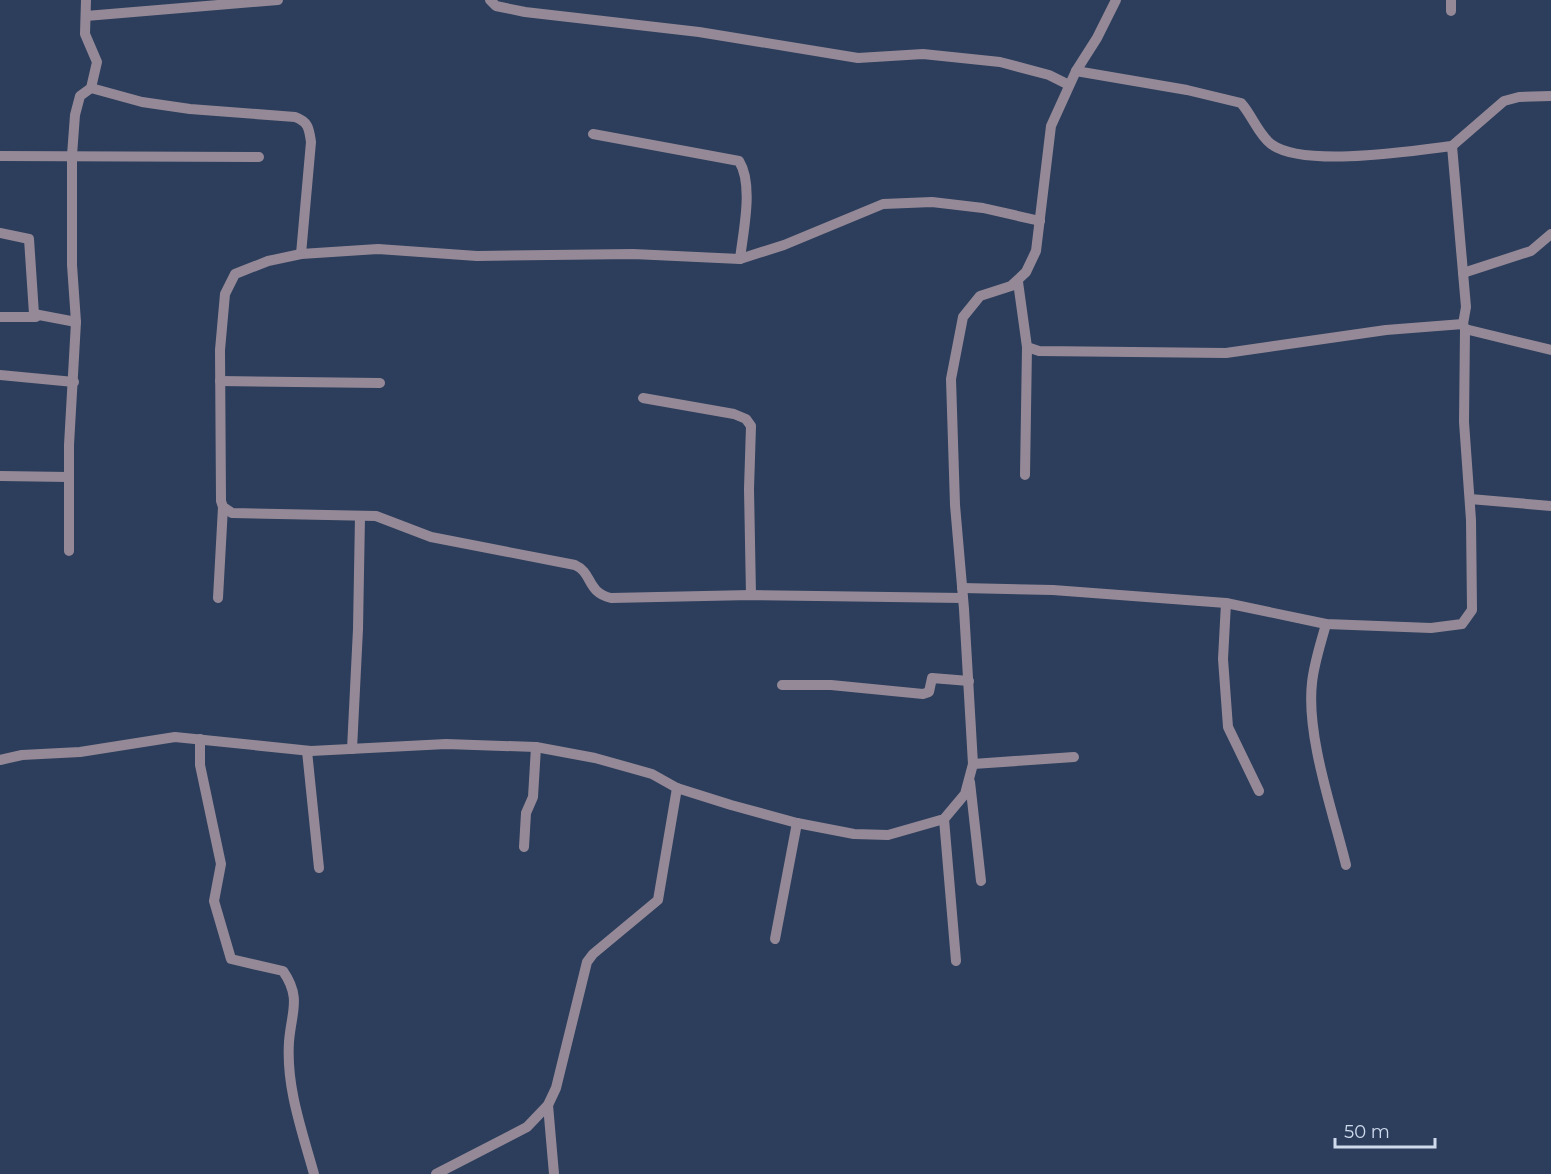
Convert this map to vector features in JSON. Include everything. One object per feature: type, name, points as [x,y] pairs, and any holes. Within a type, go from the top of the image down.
[{"type":"street","points":[[69,551],[69,477],[76,322],[72,265],[72,155],[75,115],[80,96],[92,88],[97,62],[85,34],[86,0]]},
{"type":"street","points":[[86,16],[277,0]]},
{"type":"street","points":[[490,0],[496,6],[525,12],[699,32],[858,58],[922,54],[1000,62],[1049,75],[1069,85]]},
{"type":"street","points":[[0,760],[22,755],[80,752],[175,737],[307,751],[446,744],[536,747],[570,752],[652,774],[677,788],[797,824],[854,834],[879,835],[908,831],[944,819],[965,794],[973,764],[963,593],[955,505],[951,379],[963,317],[980,296],[1018,282],[1026,272],[1036,251],[1052,126],[1076,70],[1097,38],[1116,0]]},
{"type":"street","points":[[1076,70],[1187,90],[1241,104],[1266,140],[1283,150],[1363,156],[1452,146],[1504,101],[1519,97],[1551,96]]},
{"type":"street","points":[[92,88],[152,104],[295,117],[304,120],[309,128],[311,142],[301,254]]},
{"type":"street","points":[[593,134],[739,161],[745,180],[746,208],[740,259]]},
{"type":"street","points":[[223,507],[232,513],[255,516],[376,516],[431,537],[574,565],[582,569],[595,591],[611,598],[1053,590],[1226,603],[1326,624],[1431,628],[1462,624],[1472,610],[1470,500],[1464,422],[1466,307],[1452,146]]},
{"type":"street","points":[[0,156],[259,157]]},
{"type":"street","points":[[218,598],[223,507],[219,476],[220,381],[225,294],[235,274],[268,261],[301,254],[378,249],[477,256],[633,254],[740,259],[784,245],[883,204],[932,202],[983,208],[1040,221]]},
{"type":"street","points":[[0,234],[29,239],[32,304],[36,317]]},
{"type":"street","points":[[1463,273],[1531,251],[1551,234]]},
{"type":"street","points":[[1018,282],[1027,347],[1025,475]]},
{"type":"street","points":[[0,317],[36,317],[76,322]]},
{"type":"street","points":[[1027,347],[1039,351],[1226,353],[1386,330],[1464,327],[1551,350]]},
{"type":"street","points":[[0,375],[74,382]]},
{"type":"street","points":[[220,381],[380,384]]},
{"type":"street","points":[[643,398],[734,414],[746,419],[751,426],[748,489],[751,595]]},
{"type":"street","points":[[0,476],[69,477]]},
{"type":"street","points":[[1470,500],[1551,506]]},
{"type":"street","points":[[352,749],[358,629],[360,516]]},
{"type":"street","points":[[1226,603],[1223,659],[1228,727],[1259,791]]},
{"type":"street","points":[[1326,624],[1312,683],[1312,709],[1315,732],[1346,865]]},
{"type":"street","points":[[782,685],[831,686],[923,694],[929,692],[932,678],[969,681]]},
{"type":"street","points":[[200,739],[200,765],[220,864],[214,901],[231,958],[283,971],[293,984],[296,999],[289,1039],[289,1079],[314,1174]]},
{"type":"street","points":[[524,847],[526,813],[533,797],[536,747]]},
{"type":"street","points":[[307,751],[319,868]]},
{"type":"street","points":[[973,764],[1074,757]]},
{"type":"street","points":[[970,778],[981,881]]},
{"type":"street","points":[[436,1174],[527,1127],[548,1105],[556,1088],[587,962],[593,954],[658,900],[677,788]]},
{"type":"street","points":[[944,819],[956,961]]},
{"type":"street","points":[[775,939],[797,824]]},
{"type":"street","points":[[548,1105],[554,1174]]}]
